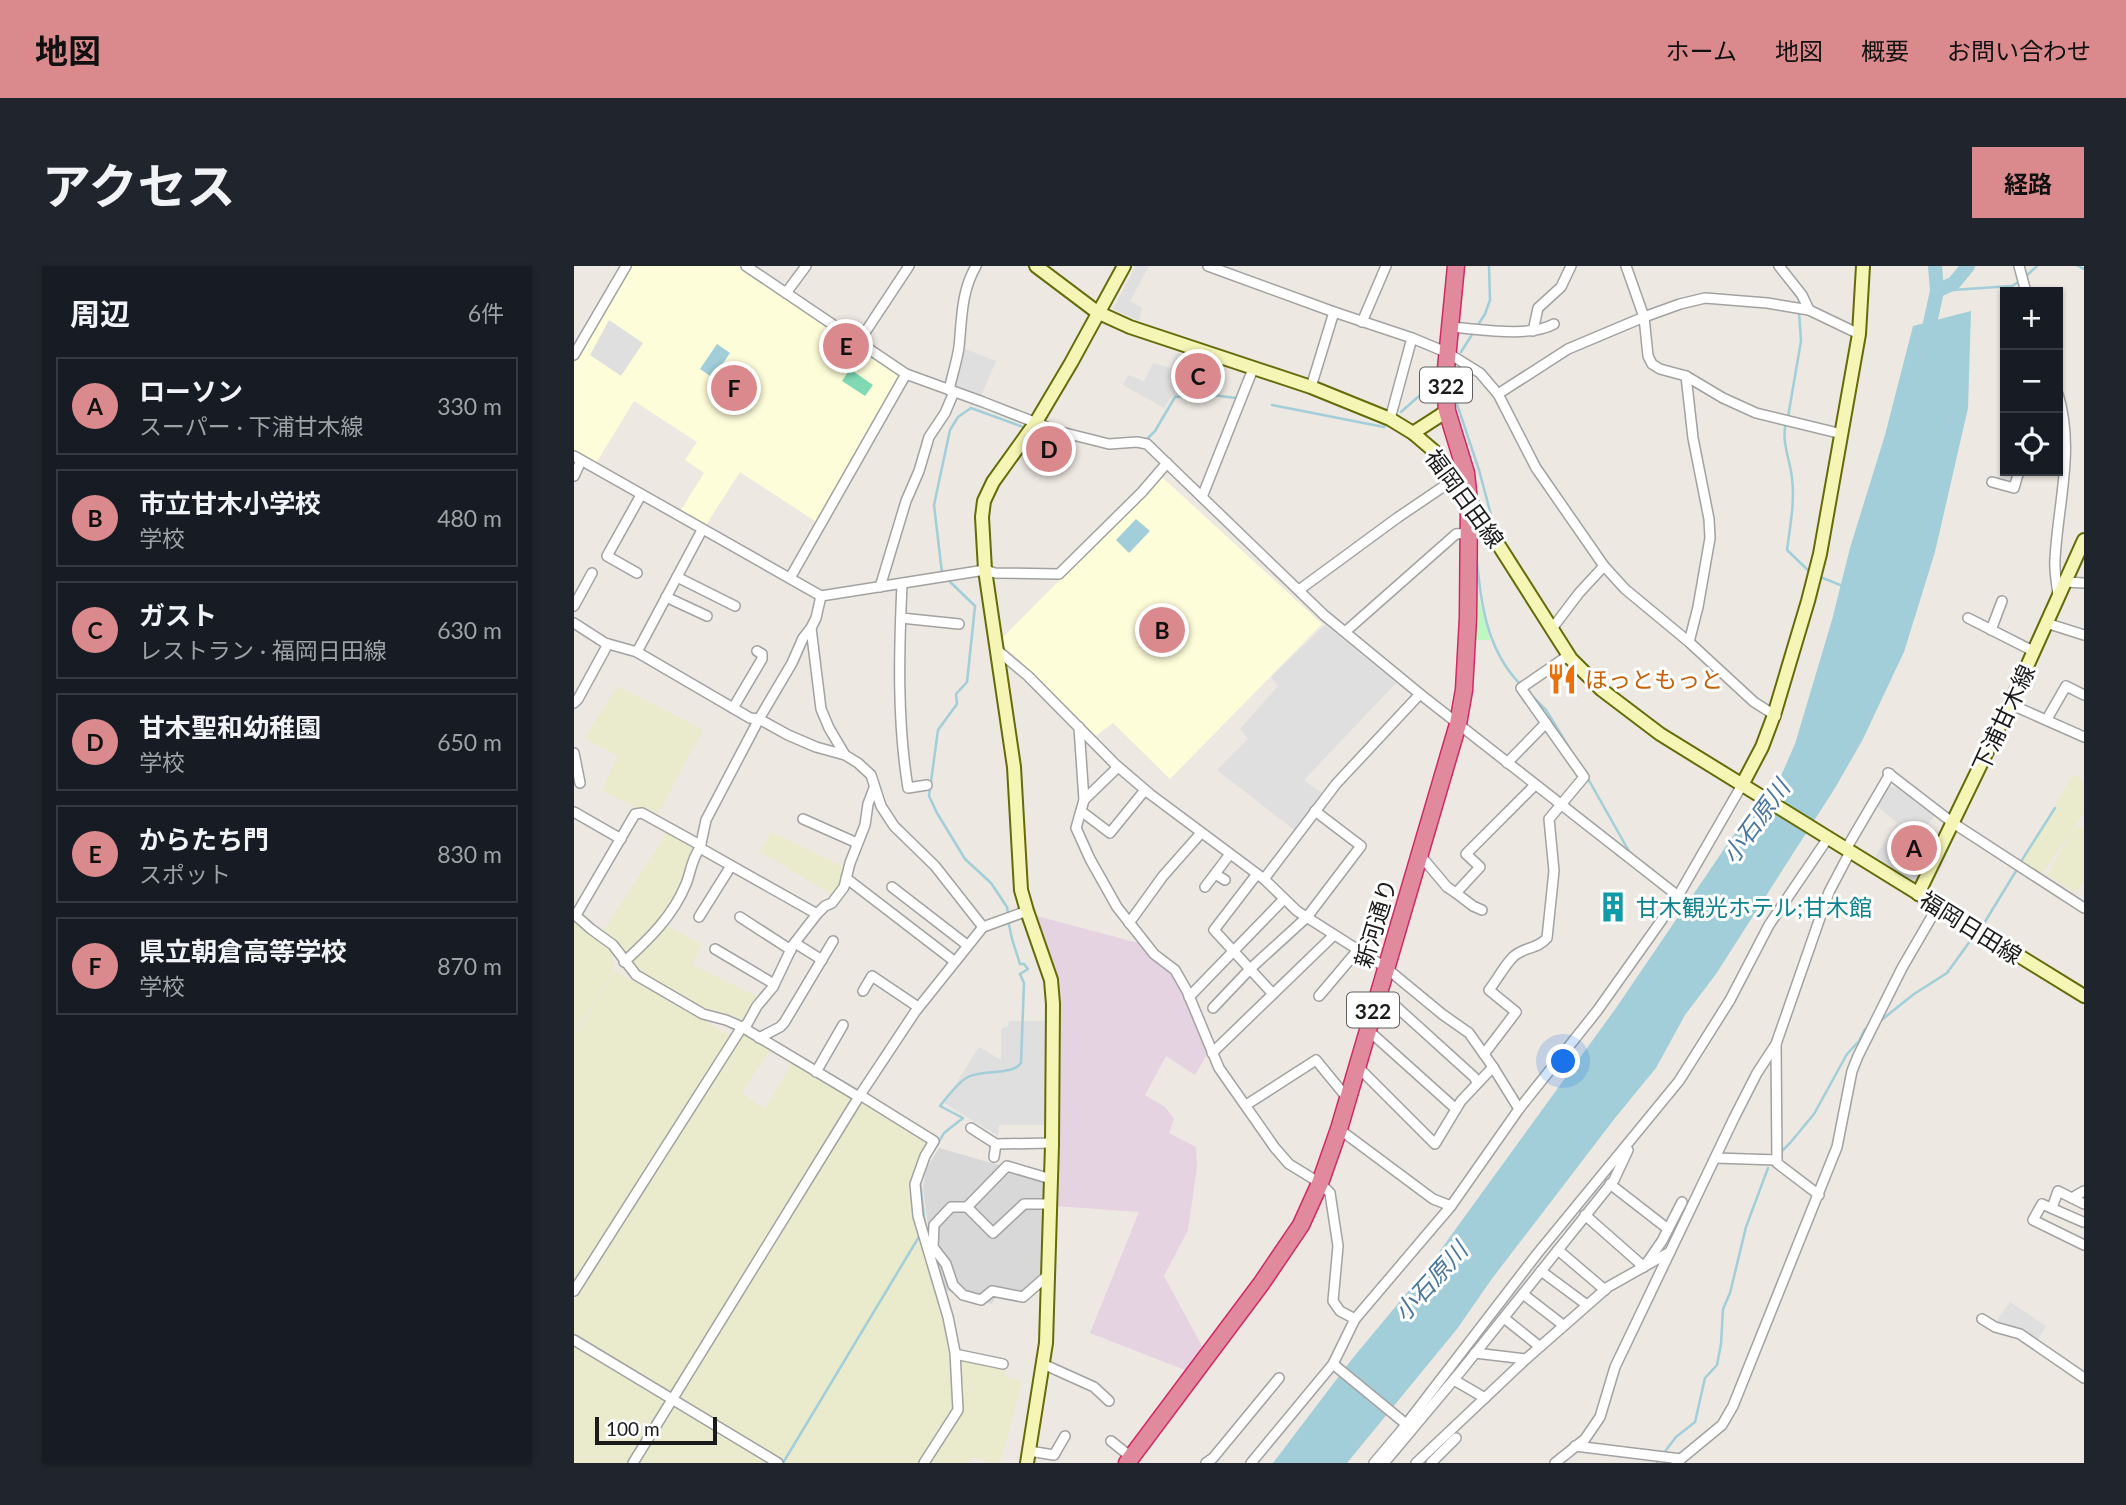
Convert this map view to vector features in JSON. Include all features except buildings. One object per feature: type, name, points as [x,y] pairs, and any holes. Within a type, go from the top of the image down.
[{"type":"highway","name":"322","points":[[1456,266],[1445,379],[1447,411],[1466,473],[1469,501]]},
{"type":"highway","name":"新河通り","points":[[1129,1460],[1261,1284],[1301,1225],[1320,1183],[1358,1067],[1458,724],[1464,690],[1469,501]]},
{"type":"street","points":[[574,355],[626,266]]},
{"type":"street","points":[[746,266],[905,374],[1057,431],[1109,444],[1147,444],[1345,632],[1419,694],[1678,896]]},
{"type":"street","points":[[786,293],[806,266]]},
{"type":"street","points":[[858,343],[909,266]]},
{"type":"street","points":[[880,587],[929,438],[945,412],[959,348],[960,316],[976,266]]},
{"type":"street","name":"福岡日田線","points":[[1036,266],[1097,312],[1130,327],[1311,387],[1390,419],[1413,433],[1434,451],[1456,478],[1551,630],[1569,655],[1602,690],[1633,716],[2084,996]]},
{"type":"street","points":[[1065,1436],[1054,1455],[1028,1457],[1046,1343],[1053,1004],[1051,980],[1021,890],[1014,767],[985,570],[982,517],[993,482],[1035,422],[1071,363],[1124,266]]},
{"type":"street","points":[[1208,266],[1412,338],[1448,353],[1480,373],[1498,394],[1536,468],[1604,566],[1625,589],[1689,642],[1754,702],[1776,716]]},
{"type":"street","points":[[1362,322],[1386,266]]},
{"type":"street","points":[[1533,331],[1538,308],[1561,286],[1571,266]]},
{"type":"street","points":[[1626,266],[1644,317],[1648,356],[1652,364],[1686,376],[1723,398],[1756,413],[1842,435]]},
{"type":"street","points":[[1779,266],[1802,295],[1809,310]]},
{"type":"street","points":[[1251,1463],[1333,1364],[1355,1319],[1451,1206],[1520,1109],[1605,1001],[1678,896],[1746,787],[1776,716],[1820,554],[1860,334],[1863,266]]},
{"type":"street","points":[[2020,266],[2025,287]]},
{"type":"street","points":[[1498,394],[1568,349],[1644,317],[1705,298],[1767,303],[1809,310],[1860,334]]},
{"type":"street","points":[[1311,387],[1334,312]]},
{"type":"street","points":[[1450,327],[1543,331],[1554,324]]},
{"type":"street","points":[[1390,419],[1412,338]]},
{"type":"street","points":[[1202,497],[1253,369]]},
{"type":"street","points":[[790,578],[905,374]]},
{"type":"street","points":[[1686,376],[1693,438],[1709,519],[1710,538],[1689,642]]},
{"type":"street","points":[[1413,433],[1447,411]]},
{"type":"street","points":[[2058,597],[2054,561],[2065,477],[2063,450]]},
{"type":"street","points":[[574,476],[578,459],[821,596],[985,570],[995,573],[1059,574],[1124,511],[1167,463]]},
{"type":"street","points":[[1992,482],[2014,488],[2018,476]]},
{"type":"street","points":[[1300,590],[1456,478]]},
{"type":"street","points":[[637,573],[607,556],[641,495]]},
{"type":"street","points":[[637,652],[702,530]]},
{"type":"street","points":[[1345,632],[1456,534],[1468,533]]},
{"type":"street","name":"下浦甘木線","points":[[1918,894],[2010,704],[2084,540]]},
{"type":"street","points":[[1551,630],[1604,566]]},
{"type":"street","points":[[574,606],[592,573]]},
{"type":"street","points":[[677,578],[735,606]]},
{"type":"street","points":[[2065,582],[2084,583]]},
{"type":"street","points":[[902,584],[902,732],[905,768],[908,788],[927,785]]},
{"type":"street","points":[[624,962],[662,926],[687,884],[706,820],[803,638],[811,628],[821,596]]},
{"type":"street","points":[[666,597],[707,616]]},
{"type":"street","points":[[1991,630],[2002,601]]},
{"type":"street","points":[[901,618],[959,624]]},
{"type":"street","points":[[1968,618],[2034,651]]},
{"type":"street","points":[[574,623],[608,644],[637,652],[750,718],[760,719],[788,736],[845,755],[858,763],[871,775],[881,806],[894,826],[935,866],[983,927]]},
{"type":"street","points":[[2046,623],[2084,635]]},
{"type":"street","points":[[811,628],[821,709],[845,755]]},
{"type":"street","points":[[574,703],[579,699],[608,644]]},
{"type":"street","points":[[997,650],[1028,676],[1118,767],[1145,790],[1260,876],[1284,900],[1385,967],[1469,1033],[1520,1109]]},
{"type":"street","points":[[733,708],[762,659],[762,654],[757,651]]},
{"type":"street","points":[[1485,1054],[1516,1012],[1489,990],[1513,957],[1524,949],[1542,945],[1548,938],[1554,871],[1549,819],[1584,777],[1521,688],[1569,655]]},
{"type":"street","points":[[2047,719],[2066,686],[2084,695]]},
{"type":"street","points":[[1273,994],[1214,930],[1336,784],[1419,694]]},
{"type":"street","points":[[2010,704],[2084,737]]},
{"type":"street","points":[[1507,762],[1546,723]]},
{"type":"street","points":[[1079,727],[1084,800],[1076,828],[1102,884],[1154,954],[1175,970],[1219,1068],[1275,1148],[1289,1164],[1320,1183],[1330,1193],[1338,1246],[1332,1301],[1339,1311],[1355,1319]]},
{"type":"street","points":[[574,753],[580,783]]},
{"type":"street","points":[[1084,800],[1118,767]]},
{"type":"street","points":[[1555,1463],[1585,1439],[1600,1417],[1615,1367],[1757,1073],[1776,1044],[1829,892],[1889,773],[1953,823],[2084,908]]},
{"type":"street","points":[[1456,893],[1479,867],[1466,854],[1535,785]]},
{"type":"street","points":[[574,1292],[742,1027],[747,1024],[774,984],[793,946],[817,915],[832,903],[844,887],[865,825],[874,788]]},
{"type":"street","points":[[1081,811],[1110,833],[1145,790]]},
{"type":"street","points":[[1213,1008],[1307,917],[1361,846],[1315,811]]},
{"type":"street","points":[[574,812],[621,839]]},
{"type":"street","points":[[817,915],[642,813],[635,814],[575,914],[613,945],[636,975],[703,1014],[742,1027],[934,1141],[925,1156],[915,1184],[921,1225],[948,1317],[955,1354],[958,1410],[924,1463]]},
{"type":"street","points":[[803,819],[858,843]]},
{"type":"street","points":[[1129,923],[1163,876],[1201,833]]},
{"type":"street","points":[[1374,1463],[1537,1254],[1679,1081],[1730,1000],[1769,925],[1825,836]]},
{"type":"street","points":[[1205,887],[1230,854]]},
{"type":"street","points":[[1420,855],[1447,887],[1482,910]]},
{"type":"street","points":[[699,917],[731,866]]},
{"type":"street","points":[[1215,874],[1225,880]]},
{"type":"street","points":[[846,878],[954,961]]},
{"type":"street","points":[[891,887],[967,945]]},
{"type":"street","points":[[1189,997],[1284,900]]},
{"type":"street","points":[[1575,1447],[1679,1461],[1722,1425],[1733,1406],[1837,1147],[1852,1072],[1858,1056],[1902,968],[1938,906]]},
{"type":"street","points":[[633,1463],[859,1096],[918,1007],[983,927],[1027,911]]},
{"type":"street","points":[[740,917],[822,960]]},
{"type":"street","points":[[1212,1052],[1334,935]]},
{"type":"street","points":[[759,1038],[784,1023],[833,941]]},
{"type":"street","points":[[715,949],[774,984]]},
{"type":"street","points":[[1319,996],[1358,950]]},
{"type":"street","points":[[863,991],[872,976],[918,1007]]},
{"type":"street","points":[[1379,990],[1477,1082]]},
{"type":"street","points":[[816,1072],[843,1025]]},
{"type":"street","points":[[1368,1030],[1456,1109]]},
{"type":"street","points":[[1776,1044],[1777,1163],[1819,1195]]},
{"type":"street","points":[[1246,1105],[1316,1060],[1348,1099]]},
{"type":"street","points":[[1358,1067],[1435,1144],[1456,1109],[1493,1067]]},
{"type":"street","points":[[971,1128],[996,1144],[1052,1143]]},
{"type":"street","points":[[1339,1129],[1433,1199],[1451,1206]]},
{"type":"street","points":[[1384,1463],[1454,1380],[1610,1184],[1633,1138]]},
{"type":"street","points":[[994,1157],[996,1144]]},
{"type":"street","points":[[1715,1158],[1777,1160]]},
{"type":"street","points":[[1048,1275],[1023,1297],[992,1291],[981,1300],[963,1295],[953,1284],[946,1264],[933,1247],[934,1225],[951,1207],[967,1207],[1007,1167],[1051,1179]]},
{"type":"street","points":[[1610,1184],[1668,1229]]},
{"type":"street","points":[[2052,1208],[2058,1191],[2084,1204]]},
{"type":"street","points":[[2072,1198],[2084,1191]]},
{"type":"street","points":[[1644,1267],[1682,1202]]},
{"type":"street","points":[[967,1207],[993,1233],[1024,1204],[1050,1204]]},
{"type":"street","points":[[2084,1221],[2042,1205],[2033,1220],[2084,1245]]},
{"type":"street","points":[[1585,1214],[1644,1267]]},
{"type":"street","points":[[1558,1250],[1605,1290]]},
{"type":"street","points":[[1416,1463],[1539,1346],[1605,1290],[1671,1252]]},
{"type":"street","points":[[1541,1271],[1587,1305]]},
{"type":"street","points":[[1523,1294],[1563,1325]]},
{"type":"street","points":[[1504,1318],[1539,1346]]},
{"type":"street","points":[[1982,1319],[1995,1327],[2020,1334],[2084,1378]]},
{"type":"street","points":[[574,1340],[778,1463]]},
{"type":"street","points":[[1475,1353],[1525,1359]]},
{"type":"street","points":[[955,1354],[1003,1364]]},
{"type":"street","points":[[1043,1364],[1094,1387],[1109,1401]]},
{"type":"street","points":[[1333,1364],[1404,1427]]},
{"type":"street","points":[[1206,1463],[1279,1378]]},
{"type":"street","points":[[1454,1380],[1485,1398]]},
{"type":"street","points":[[1396,1463],[1396,1451],[1404,1427]]},
{"type":"street","points":[[1431,1463],[1456,1438]]},
{"type":"street","points":[[1111,1441],[1129,1460]]},
{"type":"shaded area","points":[[630,266],[743,266],[902,376],[818,523],[740,472],[704,528],[679,513],[704,473],[685,460],[697,442],[634,401],[595,465],[574,450],[574,360]]},
{"type":"shaded area","points":[[1136,266],[1149,266],[1130,301],[1142,308],[1139,321],[1113,309]]},
{"type":"shaded area","points":[[609,320],[643,343],[621,376],[590,355]]},
{"type":"shaded area","points":[[963,348],[996,361],[980,398],[951,388]]},
{"type":"shaded area","points":[[1176,353],[1195,357],[1185,385],[1192,387],[1191,392],[1171,397],[1164,408],[1123,385],[1128,375],[1144,381],[1153,363],[1171,368]]},
{"type":"shaded area","points":[[1162,477],[1322,624],[1170,779],[1113,723],[1096,736],[1003,645],[1003,637]]},
{"type":"shaded area","points":[[1325,625],[1396,683],[1304,780],[1324,795],[1297,832],[1217,770],[1248,739],[1240,729],[1278,686],[1271,677]]},
{"type":"shaded area","points":[[618,686],[703,730],[656,817],[602,791],[618,756],[584,738]]},
{"type":"shaded area","points":[[2074,774],[2084,782],[2084,812],[2076,825],[2084,829],[2084,881],[2076,893],[2047,875],[2075,827],[2041,875],[2021,864]]},
{"type":"shaded area","points":[[1885,786],[1902,788],[1935,815],[1927,825],[1940,835],[1930,846],[1910,834],[1900,849],[1923,866],[1916,883],[1874,858],[1897,823],[1875,804]]},
{"type":"shaded area","points":[[669,830],[696,845],[689,857],[684,880],[660,922],[625,956],[602,933]]},
{"type":"shaded area","points":[[771,832],[846,868],[842,883],[833,895],[760,852]]},
{"type":"shaded area","points":[[1033,915],[1142,944],[1172,973],[1183,990],[1207,1043],[1206,1056],[1195,1075],[1166,1056],[1145,1095],[1165,1107],[1174,1119],[1169,1133],[1196,1147],[1197,1167],[1188,1230],[1164,1276],[1203,1348],[1185,1370],[1090,1333],[1139,1212],[1055,1206],[1058,1031]]},
{"type":"shaded area","points":[[574,920],[610,948],[614,970],[574,1034]]},
{"type":"shaded area","points":[[665,924],[701,944],[693,965],[760,998],[744,1024],[705,1011],[636,973],[630,965],[631,959]]},
{"type":"shaded area","points":[[615,971],[731,1036],[574,1287],[574,1038]]},
{"type":"shaded area","points":[[1009,1021],[1046,1021],[1045,1125],[999,1125],[998,1136],[944,1103],[979,1047],[1001,1060],[1001,1029],[1008,1026]]},
{"type":"shaded area","points":[[742,1030],[771,1048],[742,1093],[765,1109],[792,1062],[853,1099],[670,1394],[574,1335],[574,1301]]},
{"type":"shaded area","points":[[860,1099],[930,1141],[911,1186],[952,1350],[955,1409],[921,1463],[783,1463],[678,1398]]},
{"type":"shaded area","points":[[939,1148],[1048,1179],[1044,1286],[1025,1300],[996,1295],[992,1304],[944,1290],[931,1247],[923,1188],[926,1169]]},
{"type":"shaded area","points":[[2010,1302],[2046,1326],[2037,1341],[1994,1324]]},
{"type":"shaded area","points":[[574,1343],[667,1400],[629,1463],[574,1463]]},
{"type":"shaded area","points":[[961,1359],[1006,1371],[1006,1377],[1022,1381],[1000,1463],[989,1463],[973,1457],[969,1463],[929,1463],[961,1414]]},
{"type":"shaded area","points":[[673,1403],[769,1463],[637,1463]]},
{"type":"green space","points":[[850,369],[873,385],[865,396],[842,381]]},
{"type":"green space","points":[[1477,592],[1490,640],[1474,640],[1474,593]]},
{"type":"water","points":[[1971,311],[1968,408],[1935,552],[1904,652],[1862,741],[1835,788],[1716,974],[1685,1015],[1656,1068],[1491,1280],[1457,1329],[1347,1463],[1273,1463],[1352,1359],[1426,1270],[1616,1008],[1733,836],[1777,785],[1795,744],[1832,620],[1913,326]]},
{"type":"water","points":[[717,344],[730,353],[713,378],[700,369]]},
{"type":"water","points":[[1136,519],[1150,531],[1129,553],[1116,540]]},
{"type":"waterway","points":[[1461,352],[1485,314],[1490,300],[1489,266]]},
{"type":"waterway","name":"小石原川","points":[[1927,337],[1937,291],[1935,266]]},
{"type":"waterway","name":"小石原川","points":[[1937,291],[1954,283],[1968,266]]},
{"type":"waterway","points":[[2025,277],[2037,266]]},
{"type":"waterway","points":[[2078,266],[2084,269]]},
{"type":"waterway","points":[[1937,291],[2012,286],[2020,281]]},
{"type":"waterway","points":[[1786,282],[1799,299],[1799,306]]},
{"type":"waterway","points":[[1788,417],[1801,341],[1799,312]]},
{"type":"waterway","points":[[1454,376],[1454,395],[1491,515]]},
{"type":"waterway","points":[[1401,412],[1436,381]]},
{"type":"waterway","points":[[1147,439],[1155,431],[1175,397],[1204,394],[1236,398]]},
{"type":"waterway","points":[[1272,405],[1384,427]]},
{"type":"waterway","points":[[942,573],[934,505],[950,430],[958,417],[971,408],[1023,427]]},
{"type":"waterway","points":[[1786,423],[1785,444],[1793,487],[1787,550],[1811,573]]},
{"type":"waterway","points":[[1476,551],[1486,622],[1499,655],[1520,684]]},
{"type":"waterway","points":[[1820,577],[1843,586]]},
{"type":"waterway","points":[[946,578],[975,606],[967,682],[956,694],[957,704],[938,730],[929,796],[965,859],[991,883],[1008,913]]},
{"type":"waterway","points":[[1530,694],[1546,710],[1573,754]]},
{"type":"waterway","points":[[1587,777],[1630,853]]},
{"type":"waterway","points":[[2020,863],[2055,808]]},
{"type":"waterway","points":[[1983,925],[2016,871]]},
{"type":"waterway","points":[[1682,894],[1694,902]]},
{"type":"waterway","points":[[936,1147],[944,1133],[963,1118],[940,1106],[956,1086],[968,1077],[1011,1070],[1021,1063],[1024,983],[1020,974],[1028,969],[1024,964],[1020,964],[1008,920]]},
{"type":"waterway","points":[[1879,1022],[1914,994],[1947,973],[1973,937]]},
{"type":"waterway","points":[[1779,1154],[1814,1114],[1847,1054],[1859,1041],[1865,1029]]},
{"type":"waterway","points":[[1663,1454],[1676,1437],[1695,1422],[1705,1378],[1717,1365],[1723,1309],[1730,1293],[1746,1227],[1768,1168]]},
{"type":"waterway","points":[[920,1181],[925,1226]]},
{"type":"waterway","points":[[783,1463],[920,1235]]},
{"type":"place","name":"からたち門","points":[[846,346]]},
{"type":"place","name":"ガスト","points":[[1198,376]]},
{"type":"place","name":"県立朝倉高等学校","points":[[734,388]]},
{"type":"place","name":"甘木聖和幼稚園","points":[[1049,449]]},
{"type":"place","name":"市立甘木小学校","points":[[1162,630]]},
{"type":"place","name":"ほっともっと","points":[[1562,679]]},
{"type":"place","name":"ローソン","points":[[1914,848]]},
{"type":"place","name":"甘木観光ホテル;甘木館","points":[[1613,907]]}]
